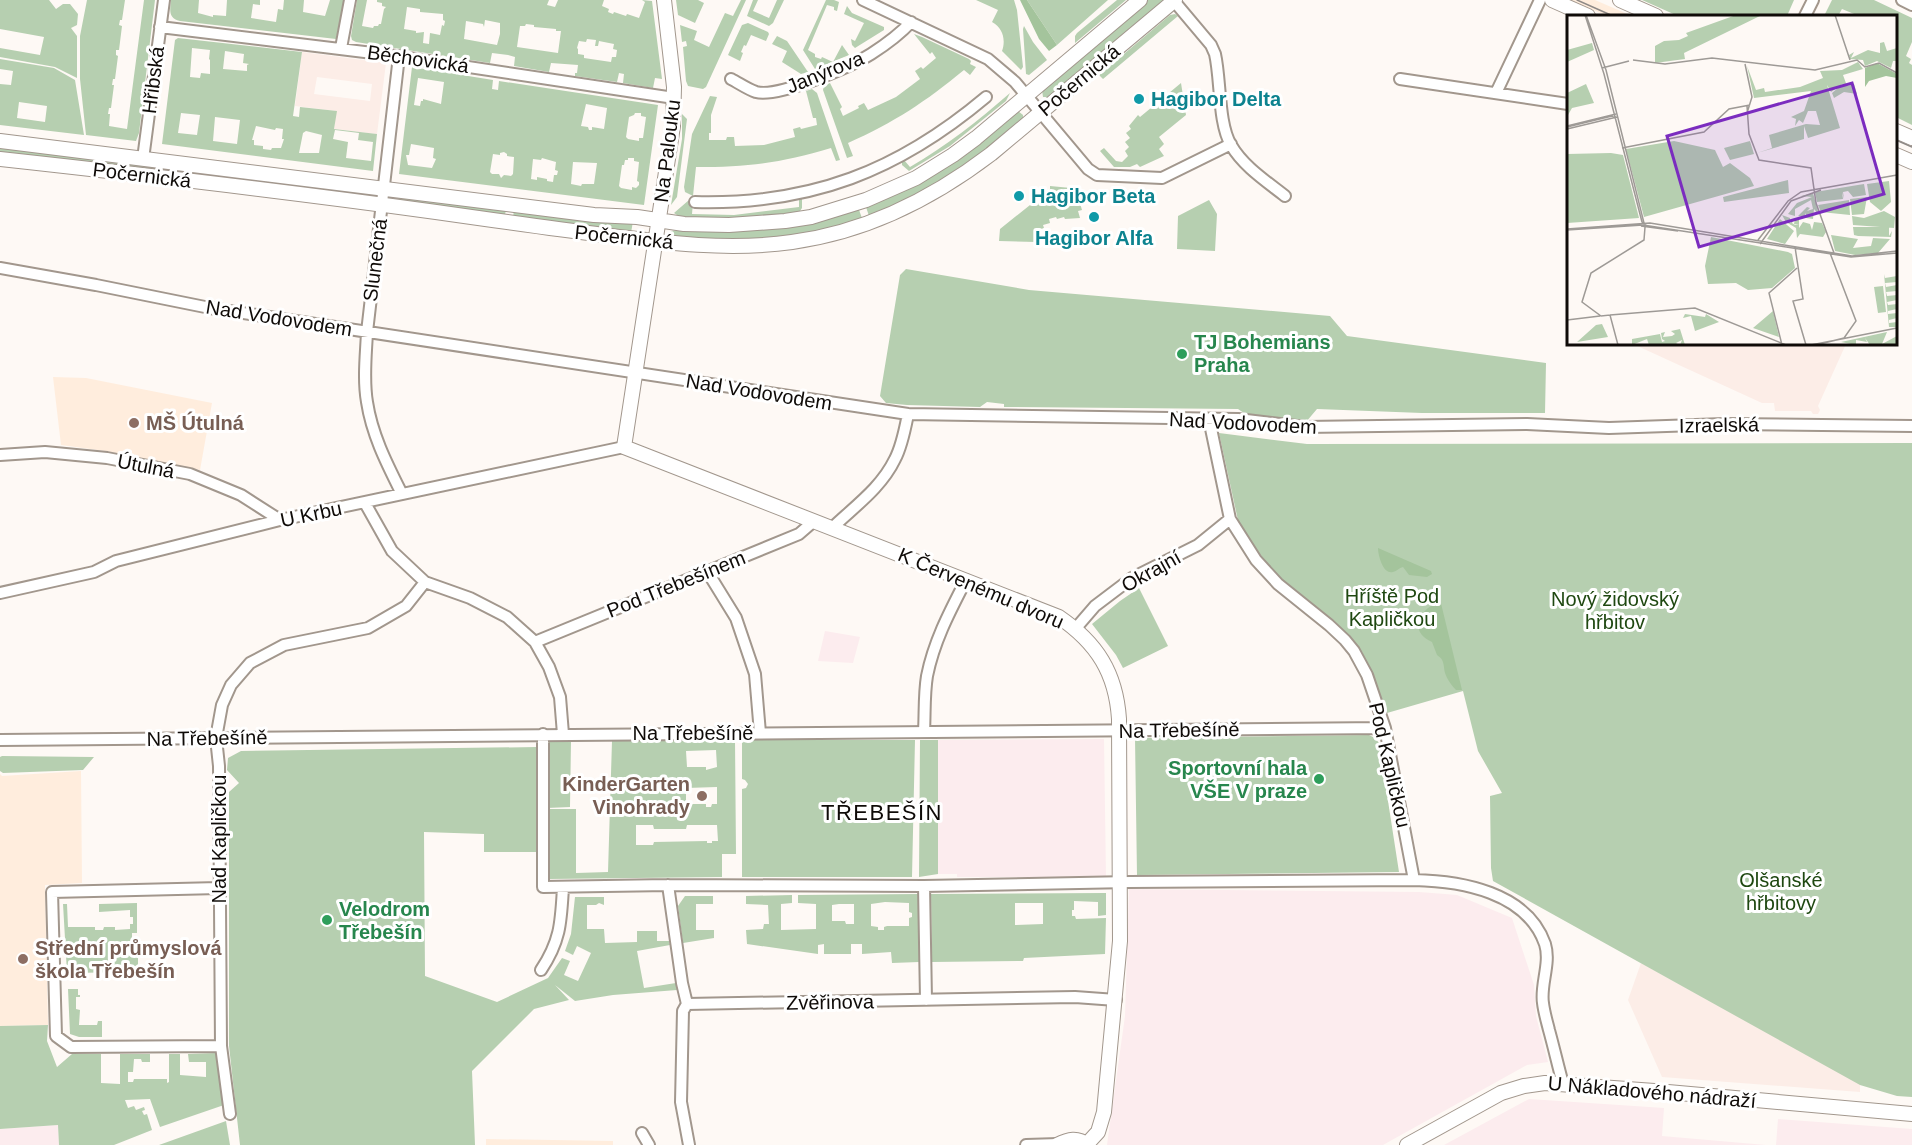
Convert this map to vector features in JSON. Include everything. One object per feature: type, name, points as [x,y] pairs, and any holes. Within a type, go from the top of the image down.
[{"type":"street","name":"Hřibská","points":[[143,159],[164,0]]},
{"type":"street","points":[[341,48],[350,0]]},
{"type":"street","name":"Na Palouku","points":[[635,373],[657,242],[673,126],[674,98],[664,0]]},
{"type":"street","points":[[863,0],[988,59],[1015,82],[1090,171],[1097,175],[1162,178],[1231,144]]},
{"type":"street","name":"Počernická","points":[[0,141],[584,213],[707,225],[794,220],[839,209],[896,187],[931,169],[976,138],[1140,0]]},
{"type":"street","points":[[1496,93],[1540,0]]},
{"type":"street","points":[[1552,0],[1586,15]]},
{"type":"street","points":[[1620,0],[1654,15]]},
{"type":"street","points":[[1805,15],[1812,0]]},
{"type":"street","points":[[1902,0],[1912,5]]},
{"type":"street","points":[[1174,1],[1211,45],[1215,54],[1224,121],[1231,144],[1250,167],[1285,196]]},
{"type":"street","name":"Počernická","points":[[0,159],[382,205],[657,242],[721,246],[772,244],[810,239],[862,226],[905,208],[962,176],[1174,1]]},
{"type":"street","name":"Janýrova","points":[[730,79],[757,92],[781,90],[800,84],[843,68],[870,54],[903,30],[910,22]]},
{"type":"street","name":"Běchovická","points":[[160,27],[399,56],[674,98]]},
{"type":"street","name":"Slunečná","points":[[399,56],[367,332],[365,378],[372,428],[383,457],[402,494]]},
{"type":"street","points":[[1400,79],[1567,104]]},
{"type":"street","points":[[695,202],[729,203],[780,198],[852,179],[884,166],[917,148],[986,97]]},
{"type":"street","points":[[1897,131],[1912,138]]},
{"type":"street","points":[[1897,155],[1912,162]]},
{"type":"street","name":"Nad Vodovodem","points":[[0,268],[210,308],[908,414],[1209,419],[1305,427],[1527,424]]},
{"type":"street","points":[[624,447],[635,373]]},
{"type":"street","points":[[832,528],[867,498],[884,478],[899,452],[908,414]]},
{"type":"street","name":"Pod Kapličkou","points":[[1209,419],[1230,519],[1256,560],[1271,576],[1329,625],[1354,651],[1367,675],[1385,728],[1414,880]]},
{"type":"street","name":"Izraelská","points":[[1527,424],[1609,428],[1724,424],[1912,426]]},
{"type":"street","name":"U Krbu","points":[[0,593],[94,572],[116,561],[280,520],[624,447]]},
{"type":"street","name":"K Červenému dvoru","points":[[624,447],[1059,617],[1076,628],[1104,662],[1111,677],[1118,707],[1120,730],[1121,882],[1116,1000],[1098,1132],[1087,1145],[1076,1139],[1058,1144]]},
{"type":"street","name":"Útulná","points":[[0,455],[45,453],[86,456],[190,474],[241,495],[280,520]]},
{"type":"street","points":[[365,503],[392,551],[425,582],[470,598],[507,617],[535,642],[549,667],[560,697],[563,734]]},
{"type":"street","name":"Okrajní","points":[[1076,628],[1095,606],[1132,578],[1198,545],[1230,519]]},
{"type":"street","name":"Pod Třebešínem","points":[[535,642],[799,534],[814,521]]},
{"type":"street","points":[[707,571],[736,618],[754,674],[760,733]]},
{"type":"street","points":[[924,732],[925,691],[933,652],[966,580]]},
{"type":"street","name":"Nad Kapličkou","points":[[230,1114],[221,1046],[219,766],[216,738],[222,705],[231,685],[250,663],[284,645],[368,628],[406,606],[425,582]]},
{"type":"street","name":"Na Třebešíně","points":[[0,740],[1385,728]]},
{"type":"street","points":[[543,734],[543,886],[924,886],[1414,880],[1442,880],[1470,885],[1504,898],[1533,921],[1545,946],[1542,1002],[1563,1084]]},
{"type":"street","points":[[668,885],[687,1004],[683,1011],[681,1102],[689,1145]]},
{"type":"street","points":[[924,886],[926,1000]]},
{"type":"street","points":[[541,970],[551,955],[561,928],[563,887]]},
{"type":"street","points":[[219,888],[52,892],[56,1036],[71,1047],[221,1046]]},
{"type":"street","name":"Zvěřinova","points":[[687,1004],[1075,997],[1116,1000]]},
{"type":"street","name":"U Nákladového nádraží","points":[[1407,1145],[1508,1090],[1533,1084],[1563,1084],[1912,1114]]},
{"type":"street","points":[[642,1133],[648,1145]]},
{"type":"street","points":[[1026,1145],[1058,1144]]},
{"type":"shaded area","points":[[1569,0],[1595,0],[1630,15],[1606,15]]},
{"type":"shaded area","points":[[302,52],[386,63],[377,134],[334,129],[336,111],[295,106]],"holes":[[[317,77],[372,84],[370,101],[314,94]]]},
{"type":"shaded area","points":[[1635,345],[1846,345],[1818,406],[1820,410],[1818,414],[1813,414],[1811,411],[1775,411],[1774,403],[1762,403]]},
{"type":"shaded area","name":"MŠ Útulná","points":[[53,377],[86,378],[212,403],[200,470],[105,451],[61,445]]},
{"type":"shaded area","points":[[825,631],[860,637],[853,663],[818,661]]},
{"type":"shaded area","points":[[1104,739],[1106,877],[957,877],[957,874],[938,874],[937,740]]},
{"type":"shaded area","name":"Střední průmyslová škola Třebešín","points":[[81,771],[82,883],[45,885],[48,1025],[0,1026],[0,774],[2,776]]},
{"type":"shaded area","points":[[1129,889],[1419,892],[1457,895],[1512,918],[1534,985],[1536,1016],[1548,1062],[1527,1065],[1383,1145],[1107,1145],[1125,1016]]},
{"type":"shaded area","points":[[1641,963],[1860,1084],[1860,1092],[1662,1077],[1628,1000]]},
{"type":"shaded area","points":[[1529,1099],[1664,1108],[1662,1136],[1766,1145],[1444,1145]]},
{"type":"shaded area","points":[[1778,1119],[1912,1129],[1912,1145],[1776,1145]]},
{"type":"shaded area","points":[[58,1125],[59,1145],[0,1145],[0,1129]]},
{"type":"shaded area","points":[[486,1139],[613,1141],[613,1145],[486,1145]]},
{"type":"green space","points":[[0,0],[49,0],[56,9],[63,4],[70,4],[78,14],[77,25],[71,28],[77,36],[77,78],[55,67],[0,57],[0,48],[40,55],[44,37],[0,29]]},
{"type":"green space","points":[[87,0],[125,0],[119,25],[122,26],[119,50],[116,50],[118,56],[112,85],[114,85],[111,108],[108,114],[110,114],[109,126],[127,129],[144,0],[155,0],[139,133],[136,141],[86,135],[80,79],[80,36]]},
{"type":"green space","points":[[171,0],[199,0],[198,13],[213,17],[213,15],[226,16],[227,0],[260,0],[260,5],[253,4],[251,18],[276,22],[278,9],[283,10],[284,0],[304,0],[303,12],[325,16],[330,0],[344,0],[336,39],[180,21],[172,16]]},
{"type":"green space","points":[[357,0],[367,0],[362,26],[373,28],[381,24],[386,7],[377,0],[549,0],[547,5],[555,7],[558,0],[604,0],[602,6],[609,9],[608,12],[639,18],[645,2],[642,0],[652,1],[662,79],[655,78],[653,88],[623,83],[624,74],[619,73],[617,82],[575,76],[578,65],[551,63],[549,72],[514,66],[515,57],[508,55],[492,53],[490,63],[356,42],[351,36]],"holes":[[[407,7],[420,9],[420,12],[443,14],[445,21],[440,35],[430,33],[429,44],[423,43],[424,32],[416,33],[416,31],[404,29]],[[485,20],[500,23],[497,45],[464,39],[466,21],[483,24],[484,27]],[[526,24],[534,25],[534,27],[561,31],[558,53],[517,47],[520,26]],[[587,39],[596,40],[595,46],[598,46],[599,41],[614,44],[613,49],[617,50],[616,57],[612,57],[611,62],[584,58],[584,55],[578,54],[577,48],[579,41],[586,42]]]},
{"type":"green space","points":[[676,0],[698,0],[704,3],[695,23],[678,15]]},
{"type":"green space","points":[[741,0],[746,0],[706,87],[703,89],[688,86],[683,47],[687,46],[686,41],[682,42],[680,25],[697,31],[694,40],[709,47],[725,13],[733,16]]},
{"type":"green space","points":[[753,0],[758,0],[753,11],[769,18],[777,0],[784,0],[773,23],[769,26],[747,16]]},
{"type":"green space","points":[[826,0],[839,2],[837,11],[834,7],[827,5],[808,50],[815,54],[815,57],[821,59],[822,57],[833,62],[815,69],[803,50]]},
{"type":"green space","points":[[976,0],[1014,0],[1023,67],[1021,70],[1002,51],[1003,35],[992,22],[998,10]]},
{"type":"green space","points":[[1020,0],[1027,0],[1057,45],[1049,51],[1039,39]]},
{"type":"green space","points":[[1027,0],[1108,0],[1057,45]]},
{"type":"green space","points":[[1117,0],[1126,0],[1075,43],[1077,33]]},
{"type":"green space","points":[[1145,0],[1169,0],[1050,97],[1043,97],[1042,90]]},
{"type":"green space","points":[[1642,0],[1794,0],[1787,15],[1676,15]]},
{"type":"green space","points":[[1832,0],[1874,0],[1912,18],[1912,42],[1906,56],[1911,59],[1909,63],[1912,65],[1912,125],[1897,118],[1897,15],[1857,15],[1842,9],[1839,15],[1824,15]]},
{"type":"green space","points":[[847,6],[852,13],[884,27],[884,30],[855,48],[851,39],[855,41],[864,23],[844,14]]},
{"type":"green space","points":[[1170,15],[1178,16],[1103,79],[1099,75]]},
{"type":"green space","points":[[748,23],[769,34],[766,41],[751,35],[741,52],[743,53],[740,61],[728,55],[742,25]]},
{"type":"green space","points":[[1024,26],[1047,60],[1029,75],[1026,74]]},
{"type":"green space","points":[[914,34],[969,59],[970,64],[976,67],[970,75],[964,70],[909,111],[848,143],[853,156],[847,158],[823,90],[824,86],[830,83],[842,107],[840,109],[843,116],[864,103],[868,110],[896,97],[920,79],[915,71],[921,67],[923,69],[936,58]]},
{"type":"green space","points":[[777,36],[787,41],[808,72],[801,74],[782,62],[787,51],[772,44]]},
{"type":"green space","points":[[178,38],[302,52],[293,116],[299,117],[300,107],[337,111],[334,129],[377,134],[373,171],[162,144],[175,40]],"holes":[[[192,48],[210,50],[210,74],[201,73],[200,78],[190,77]],[[225,51],[244,54],[243,63],[249,64],[247,71],[223,69]],[[181,113],[200,115],[197,135],[178,133]],[[215,117],[240,120],[237,144],[213,141]],[[256,126],[275,130],[276,128],[283,129],[282,139],[284,139],[281,148],[263,149],[263,146],[254,145],[254,140],[252,140]],[[335,130],[359,133],[358,140],[373,142],[371,161],[346,158],[348,142],[333,139]],[[306,131],[322,135],[319,153],[299,153],[303,133]]]},
{"type":"green space","points":[[842,45],[849,55],[833,61]]},
{"type":"green space","points":[[0,59],[54,68],[75,80],[84,135],[0,125],[0,84],[11,85],[13,71],[0,69]],"holes":[[[19,102],[47,106],[45,122],[17,118]]]},
{"type":"green space","points":[[412,67],[493,80],[492,89],[498,90],[499,81],[658,105],[644,205],[399,174]],"holes":[[[418,78],[444,82],[441,104],[423,99],[420,106],[414,105]],[[586,104],[607,108],[604,129],[592,127],[592,130],[589,130],[588,127],[581,126]],[[635,113],[641,113],[641,116],[646,117],[643,138],[639,138],[639,141],[626,137],[629,117]],[[411,144],[434,148],[433,158],[436,159],[432,168],[408,165],[406,155],[409,155]],[[504,152],[507,156],[514,157],[511,176],[504,175],[501,178],[499,174],[490,172],[493,154],[500,155]],[[542,158],[556,162],[555,170],[558,171],[557,175],[554,175],[553,182],[537,177],[537,180],[531,179],[533,159],[541,160]],[[634,158],[634,161],[639,162],[637,181],[639,185],[636,188],[632,187],[632,190],[619,186],[625,160]],[[573,162],[597,163],[594,184],[582,184],[581,186],[571,184]]]},
{"type":"green space","points":[[1181,83],[1186,115],[1159,137],[1164,144],[1159,149],[1164,156],[1140,167],[1137,164],[1130,167],[1114,167],[1100,151],[1104,148],[1116,161],[1122,162],[1128,156],[1125,151],[1129,147],[1125,142],[1130,138],[1126,133],[1131,129],[1129,126],[1138,115],[1140,117]]},
{"type":"green space","points":[[812,89],[817,93],[840,160],[836,161],[831,148],[764,163],[696,167],[693,196],[685,192],[692,134],[710,96],[717,97],[711,115],[709,140],[726,140],[727,137],[734,137],[735,146],[764,145],[795,137],[793,129],[817,125],[806,91]]},
{"type":"green space","points":[[1010,93],[1006,101],[950,146],[909,171],[902,165],[902,160],[904,160],[910,167],[936,151]]},
{"type":"green space","points":[[1018,111],[1023,115],[1023,119],[958,174],[870,219],[865,204]]},
{"type":"green space","points":[[682,114],[687,119],[677,197],[671,205],[682,139]]},
{"type":"green space","points":[[0,146],[369,194],[368,198],[0,156]]},
{"type":"green space","points":[[1050,186],[1071,188],[1068,195],[1071,199],[1076,190],[1082,210],[1078,211],[1080,218],[1049,219],[1050,223],[1043,225],[1044,228],[1038,230],[1038,234],[1034,235],[1036,242],[999,241],[1000,229],[1050,189]]},
{"type":"green space","points":[[399,194],[506,208],[505,216],[398,203]]},
{"type":"green space","points":[[799,198],[802,199],[800,211],[773,215],[715,220],[683,217],[674,213],[689,200],[693,202],[692,214],[734,215],[799,207]]},
{"type":"green space","points":[[1209,200],[1217,214],[1215,251],[1177,249],[1178,216]]},
{"type":"green space","points":[[858,207],[863,221],[774,240],[679,238],[670,233],[680,230],[729,231]]},
{"type":"green space","points":[[514,209],[633,221],[631,233],[513,218]]},
{"type":"green space","name":"TJ Bohemians Praha","points":[[906,269],[1029,290],[1330,316],[1347,336],[1546,363],[1545,413],[1422,413],[1317,409],[1306,422],[1247,415],[1238,409],[1004,407],[1004,404],[987,402],[980,407],[886,403],[880,396],[900,275]]},
{"type":"green space","points":[[1219,433],[1307,444],[1912,443],[1912,1097],[1897,1096],[1860,1085],[1493,881],[1490,796],[1502,793],[1478,751],[1463,691],[1387,713],[1362,652],[1350,636],[1277,578],[1239,525]]},
{"type":"green space","points":[[1378,548],[1431,571],[1432,574],[1427,577],[1409,575],[1403,567],[1389,572],[1382,564]]},
{"type":"green space","points":[[1139,588],[1168,646],[1123,668],[1092,624]]},
{"type":"green space","points":[[1431,590],[1438,591],[1462,690],[1456,690],[1451,684],[1445,673],[1443,661],[1437,655],[1432,642],[1421,634],[1419,629],[1418,623],[1423,613],[1434,604]]},
{"type":"green space","points":[[1369,735],[1379,743],[1399,872],[1137,875],[1135,738]]},
{"type":"green space","points":[[1104,739],[938,740],[938,874],[919,877],[920,740]]},
{"type":"green space","points":[[735,740],[736,854],[722,854],[722,877],[549,879],[547,809],[576,809],[576,873],[608,872],[612,741]],"holes":[[[716,750],[717,767],[706,770],[706,767],[687,767],[686,751]],[[717,787],[717,804],[712,804],[711,807],[706,807],[706,804],[686,804],[686,788]],[[636,825],[653,825],[654,829],[686,829],[687,825],[717,825],[718,841],[712,841],[712,843],[707,843],[707,841],[654,842],[653,845],[636,845]]]},
{"type":"green space","points":[[742,740],[915,740],[912,877],[742,877],[742,789],[748,784],[742,779]]},
{"type":"green space","points":[[571,741],[570,807],[547,808],[546,748],[549,742]]},
{"type":"green space","name":"Velodrom Třebešín","points":[[537,747],[539,852],[484,852],[484,834],[424,832],[425,976],[497,1002],[548,978],[562,958],[570,961],[564,975],[578,981],[591,953],[577,946],[573,955],[565,951],[571,934],[575,897],[604,897],[604,905],[599,903],[587,905],[587,929],[604,929],[605,943],[637,942],[637,931],[657,931],[657,941],[669,941],[670,945],[637,951],[644,988],[676,983],[677,990],[613,995],[575,1001],[555,985],[569,1000],[534,1009],[472,1071],[475,1145],[240,1145],[229,1046],[229,792],[239,783],[227,770],[228,758],[241,751]]},
{"type":"green space","points":[[0,757],[94,757],[83,770],[3,773],[0,771]]},
{"type":"green space","points":[[1106,893],[1106,915],[1098,916],[1098,902],[1074,901],[1074,910],[1072,910],[1072,916],[1076,919],[1106,918],[1105,954],[1024,958],[1023,961],[932,962],[931,894]],"holes":[[[1015,903],[1043,903],[1043,924],[1015,925]]]},
{"type":"green space","points":[[919,894],[919,962],[892,963],[891,952],[862,954],[862,944],[851,944],[851,954],[824,954],[824,944],[818,945],[818,954],[747,944],[746,930],[763,929],[764,924],[769,924],[768,905],[746,904],[746,896],[792,895],[792,903],[781,904],[781,930],[816,929],[816,904],[798,903],[798,895]],"holes":[[[909,903],[909,912],[912,913],[909,926],[887,926],[884,930],[871,926],[871,904]],[[854,904],[854,924],[832,921],[832,905]]]},
{"type":"green space","points":[[685,896],[713,896],[713,904],[696,904],[696,930],[714,930],[714,938],[683,943],[678,906]]},
{"type":"green space","points":[[137,903],[137,933],[132,933],[132,943],[138,944],[138,972],[67,973],[63,904],[67,904],[68,927],[95,927],[95,930],[103,930],[104,927],[115,927],[115,930],[130,929],[133,917],[130,917],[130,910],[99,912],[99,904]]},
{"type":"green space","points":[[68,989],[78,989],[78,995],[80,995],[76,997],[76,1009],[80,1010],[79,1025],[97,1025],[98,1021],[102,1021],[102,1037],[79,1037],[70,1034]]},
{"type":"green space","points":[[48,1025],[47,1041],[57,1067],[72,1054],[101,1054],[101,1083],[120,1084],[120,1054],[150,1054],[150,1062],[134,1059],[133,1072],[128,1072],[128,1082],[133,1082],[134,1079],[167,1079],[167,1083],[169,1082],[169,1054],[180,1054],[180,1075],[206,1077],[206,1062],[189,1062],[188,1054],[217,1053],[224,1105],[160,1127],[150,1099],[125,1100],[128,1108],[134,1106],[136,1110],[144,1107],[145,1110],[142,1111],[144,1115],[147,1114],[152,1130],[114,1145],[59,1145],[58,1125],[0,1129],[0,1026]]},
{"type":"green space","points":[[226,1121],[230,1145],[159,1145]]},
{"type":"tram line","points":[[1577,0],[1611,15]]},
{"type":"tram line","points":[[1897,140],[1912,147]]},
{"type":"place","name":"Hagibor Delta","points":[[1139,99]]},
{"type":"place","name":"Hagibor Beta","points":[[1019,196]]},
{"type":"place","name":"Hagibor Alfa","points":[[1094,217]]},
{"type":"place","name":"TJ Bohemians Praha","points":[[1182,354]]},
{"type":"place","name":"MŠ Útulná","points":[[134,423]]},
{"type":"place","name":"Sportovní hala VŠE V praze","points":[[1319,779]]},
{"type":"place","name":"KinderGarten Vinohrady","points":[[702,796]]},
{"type":"place","name":"Velodrom Třebešín","points":[[327,920]]},
{"type":"place","name":"Střední průmyslová škola Třebešín","points":[[23,959]]},
{"type":"district","name":"TŘEBEŠÍN","points":[[882,812]]},
{"type":"park label","name":"Hříště Pod Kapličkou","points":[[1392,608]]},
{"type":"park label","name":"Nový židovský hřbitov","points":[[1615,610]]},
{"type":"park label","name":"Olšanské hřbitovy","points":[[1781,892]]}]
